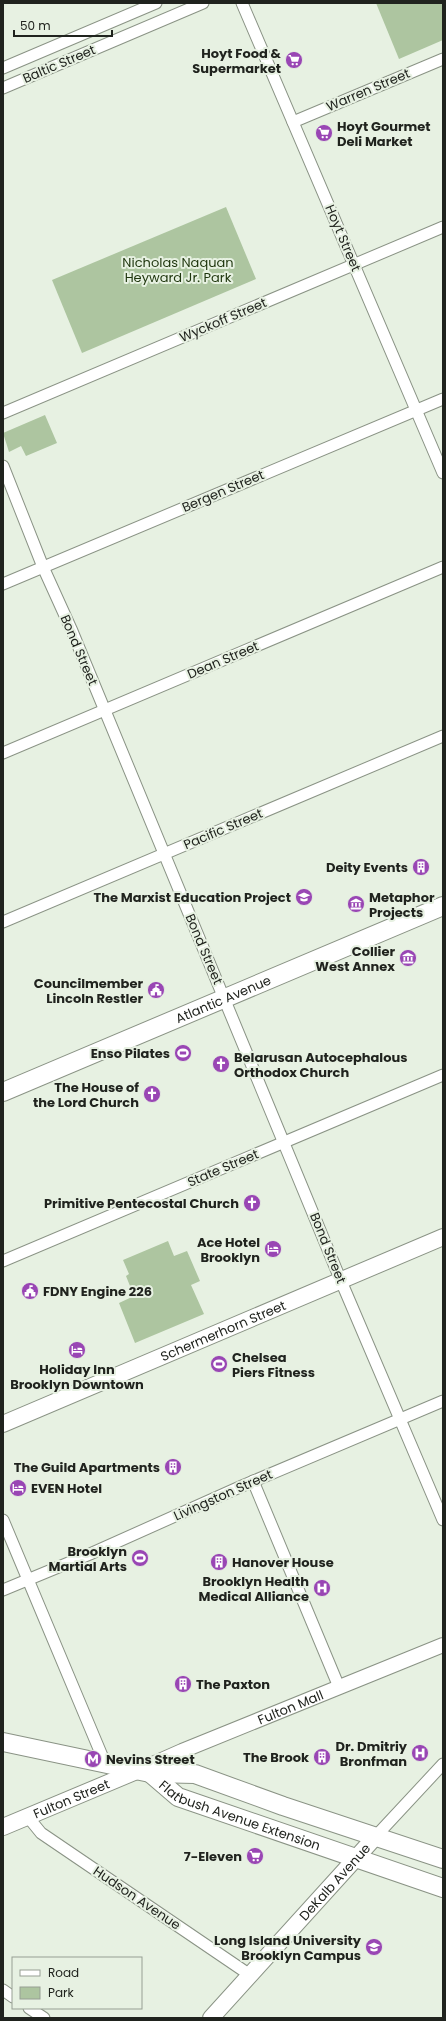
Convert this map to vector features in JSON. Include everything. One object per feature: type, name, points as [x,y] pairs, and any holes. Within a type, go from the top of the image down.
[{"type":"main road","name":"Atlantic Avenue","points":[[3,1092],[443,906]]},
{"type":"main road","name":"Schermerhorn Street","points":[[3,1424],[443,1237]]},
{"type":"main road","points":[[3,1742],[145,1772]]},
{"type":"main road","name":"Fulton Street","points":[[3,1827],[145,1772]]},
{"type":"main road","name":"Flatbush Avenue Extension","points":[[145,1772],[196,1774],[283,1806],[443,1859]]},
{"type":"main road","name":"Flatbush Avenue Extension","points":[[145,1772],[178,1797],[443,1888]]},
{"type":"main road","name":"DeKalb Avenue","points":[[211,2018],[376,1836]]},
{"type":"street","name":"Baltic Street","points":[[3,68],[156,3]]},
{"type":"street","name":"Baltic Street","points":[[3,88],[203,3]]},
{"type":"street","name":"Hoyt Street","points":[[242,3],[443,473]]},
{"type":"street","name":"Warren Street","points":[[293,122],[443,59]]},
{"type":"street","name":"Wyckoff Street","points":[[3,413],[443,227]]},
{"type":"street","name":"Bergen Street","points":[[3,584],[443,399]]},
{"type":"street","name":"Bond Street","points":[[3,466],[43,567],[285,1142],[341,1281],[443,1520]]},
{"type":"street","name":"Dean Street","points":[[3,753],[443,567]]},
{"type":"street","name":"Pacific Street","points":[[3,922],[443,736]]},
{"type":"street","name":"State Street","points":[[3,1261],[443,1075]]},
{"type":"street","name":"Livingston Street","points":[[3,1590],[90,1554],[253,1481],[443,1401]]},
{"type":"street","points":[[253,1481],[339,1687]]},
{"type":"street","points":[[3,1520],[105,1763]]},
{"type":"street","name":"Fulton Mall","points":[[145,1772],[182,1751],[443,1644]]},
{"type":"street","name":"DeKalb Avenue","points":[[376,1836],[443,1764]]},
{"type":"street","name":"Hudson Avenue","points":[[28,1817],[41,1833],[250,1975]]},
{"type":"street","points":[[3,1990],[12,1996]]},
{"type":"street","points":[[30,2009],[44,2018]]},
{"type":"green space","points":[[376,3],[443,3],[443,40],[399,59]]},
{"type":"green space","name":"Nicholas Naquan Heyward Jr. Park","points":[[226,207],[256,279],[82,353],[52,280]]},
{"type":"green space","points":[[45,415],[57,443],[26,456],[21,446],[9,452],[3,433]]},
{"type":"green space","points":[[168,1241],[174,1256],[187,1251],[200,1281],[191,1285],[204,1314],[135,1343],[119,1303],[134,1296],[126,1276],[129,1274],[123,1260]]},
{"type":"place","name":"Hoyt Food & Supermarket","points":[[294,60]]},
{"type":"place","name":"Hoyt Gourmet Deli Market","points":[[324,133]]},
{"type":"place","name":"Deity Events","points":[[421,867]]},
{"type":"place","name":"The Marxist Education Project","points":[[304,897]]},
{"type":"place","name":"Metaphor Projects","points":[[356,904]]},
{"type":"place","name":"Collier West Annex","points":[[408,958]]},
{"type":"place","name":"Councilmember Lincoln Restler","points":[[156,990]]},
{"type":"place","name":"Enso Pilates","points":[[183,1053]]},
{"type":"place","name":"Belarusan Autocephalous Orthodox Church","points":[[221,1064]]},
{"type":"place","name":"The House of the Lord Church","points":[[152,1094]]},
{"type":"place","name":"Primitive Pentecostal Church","points":[[252,1203]]},
{"type":"place","name":"Ace Hotel Brooklyn","points":[[273,1249]]},
{"type":"place","name":"FDNY Engine 226","points":[[30,1291]]},
{"type":"place","name":"Holiday Inn Brooklyn Downtown","points":[[77,1350]]},
{"type":"place","name":"Chelsea Piers Fitness","points":[[219,1364]]},
{"type":"place","name":"The Guild Apartments","points":[[173,1467]]},
{"type":"place","name":"EVEN Hotel","points":[[18,1488]]},
{"type":"place","name":"Brooklyn Martial Arts","points":[[140,1558]]},
{"type":"place","name":"Hanover House","points":[[219,1562]]},
{"type":"place","name":"Brooklyn Health Medical Alliance","points":[[322,1588]]},
{"type":"place","name":"The Paxton","points":[[183,1684]]},
{"type":"place","name":"Dr. Dmitriy Bronfman","points":[[420,1753]]},
{"type":"place","name":"The Brook","points":[[322,1757]]},
{"type":"place","name":"Nevins Street","points":[[93,1759]]},
{"type":"place","name":"7-Eleven","points":[[255,1856]]},
{"type":"place","name":"Long Island University Brooklyn Campus","points":[[374,1947]]}]
